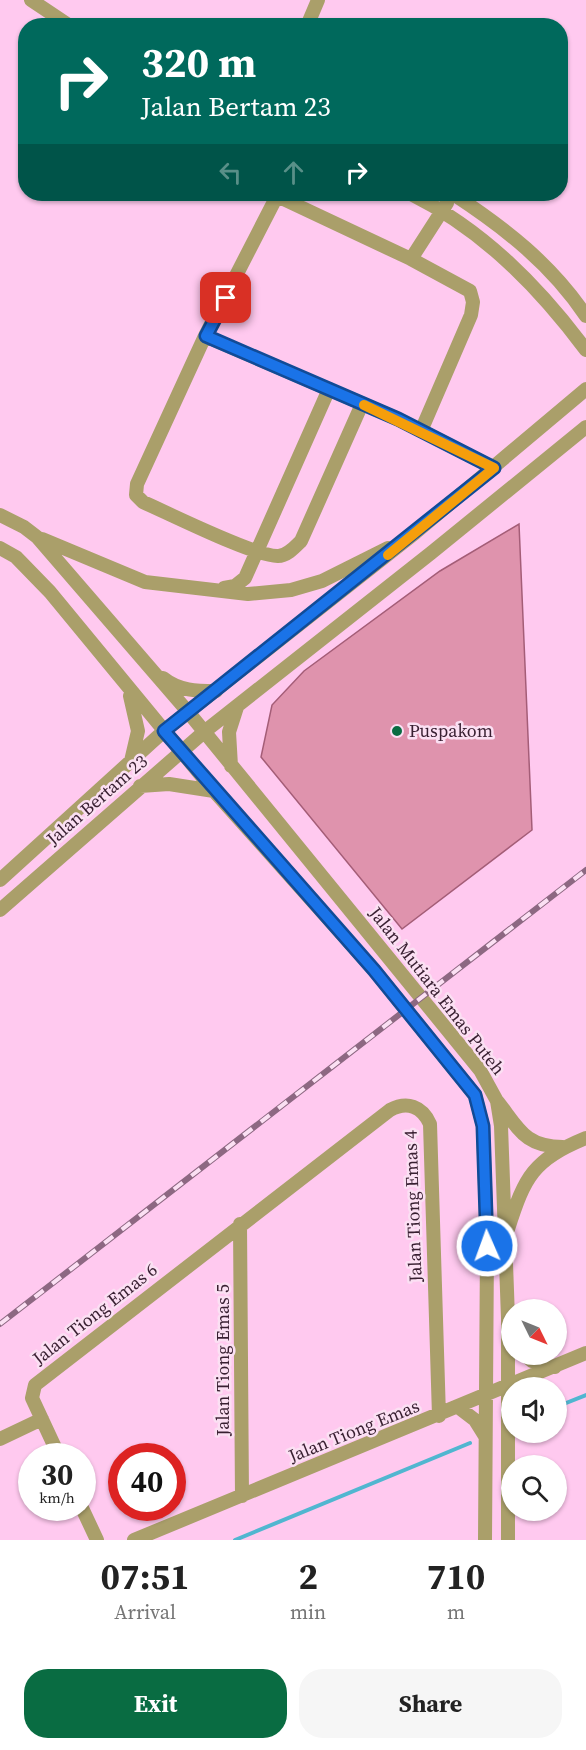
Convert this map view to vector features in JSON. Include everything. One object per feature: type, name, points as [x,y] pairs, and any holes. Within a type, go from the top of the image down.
[{"type":"street","points":[[31,0],[58,18]]},
{"type":"street","points":[[310,18],[318,0]]},
{"type":"street","points":[[274,201],[206,336],[137,484],[136,495],[142,502],[257,551],[279,556],[291,551],[301,541],[362,404]]},
{"type":"street","points":[[290,201],[411,259],[470,291],[473,302],[471,315],[421,431]]},
{"type":"street","points":[[424,201],[441,210],[515,266],[553,307],[586,350]]},
{"type":"street","points":[[411,259],[448,201]]},
{"type":"street","points":[[464,201],[509,231],[523,244],[551,273],[586,316]]},
{"type":"street","points":[[206,336],[421,431],[494,468]]},
{"type":"street","points":[[204,591],[241,583],[329,389]]},
{"type":"street","name":"Jalan Bertam 23","points":[[0,880],[164,731],[415,534],[586,389]]},
{"type":"street","name":"Jalan Bertam 23","points":[[0,910],[204,732],[586,427]]},
{"type":"street","points":[[0,514],[37,537],[189,712]]},
{"type":"street","points":[[37,537],[122,575],[145,582],[204,591],[248,594],[291,590],[322,581],[415,534]]},
{"type":"street","points":[[0,548],[16,557],[50,592],[164,731]]},
{"type":"street","points":[[150,668],[172,685],[197,692],[216,691]]},
{"type":"street","points":[[127,686],[136,711],[138,730],[131,761]]},
{"type":"street","points":[[231,766],[229,732],[237,707]]},
{"type":"street","name":"Jalan Mutiara Emas Puteh","points":[[189,712],[480,1070],[497,1101],[501,1126],[508,1299]]},
{"type":"street","name":"Jalan Mutiara Emas Puteh","points":[[164,731],[214,791],[374,970],[467,1082],[480,1110],[487,1246],[484,1540]]},
{"type":"street","points":[[140,786],[169,784],[214,791]]},
{"type":"street","points":[[497,1101],[522,1134],[534,1144],[563,1147]]},
{"type":"street","name":"Jalan Tiong Emas 4","points":[[240,1224],[390,1110],[408,1105],[423,1112],[430,1124],[431,1134],[439,1416]]},
{"type":"street","points":[[505,1237],[520,1190],[529,1174],[563,1147],[586,1138]]},
{"type":"street","name":"Jalan Tiong Emas 6","points":[[53,1443],[32,1398],[34,1385],[240,1224]]},
{"type":"street","name":"Jalan Tiong Emas 5","points":[[240,1224],[242,1496]]},
{"type":"street","name":"Jalan Tiong Emas","points":[[528,1377],[586,1353]]},
{"type":"street","points":[[550,1365],[555,1366]]},
{"type":"street","name":"Jalan Tiong Emas","points":[[135,1540],[439,1416],[501,1388]]},
{"type":"street","points":[[458,1407],[475,1419],[486,1438]]},
{"type":"street","points":[[0,1439],[42,1419]]},
{"type":"street","name":"Jalan Mutiara Emas Puteh","points":[[508,1443],[508,1540]]},
{"type":"street","points":[[88,1521],[97,1540]]},
{"type":"building","name":"Puspakom","points":[[519,524],[532,830],[402,929],[261,757],[272,705],[304,671],[440,571]]},
{"type":"waterway","points":[[567,1403],[586,1395]]},
{"type":"waterway","points":[[235,1540],[470,1443]]},
{"type":"railway","points":[[0,1324],[586,870]]},
{"type":"slow traffic","points":[[364,405],[410,425],[494,468],[388,555]]},
{"type":"place","name":"Puspakom","points":[[397,731]]},
{"type":"route","points":[[226,298],[206,336],[398,419],[494,468],[415,534],[164,731],[214,791],[290,873],[374,970],[467,1082],[475,1095],[483,1126],[487,1246]]}]
